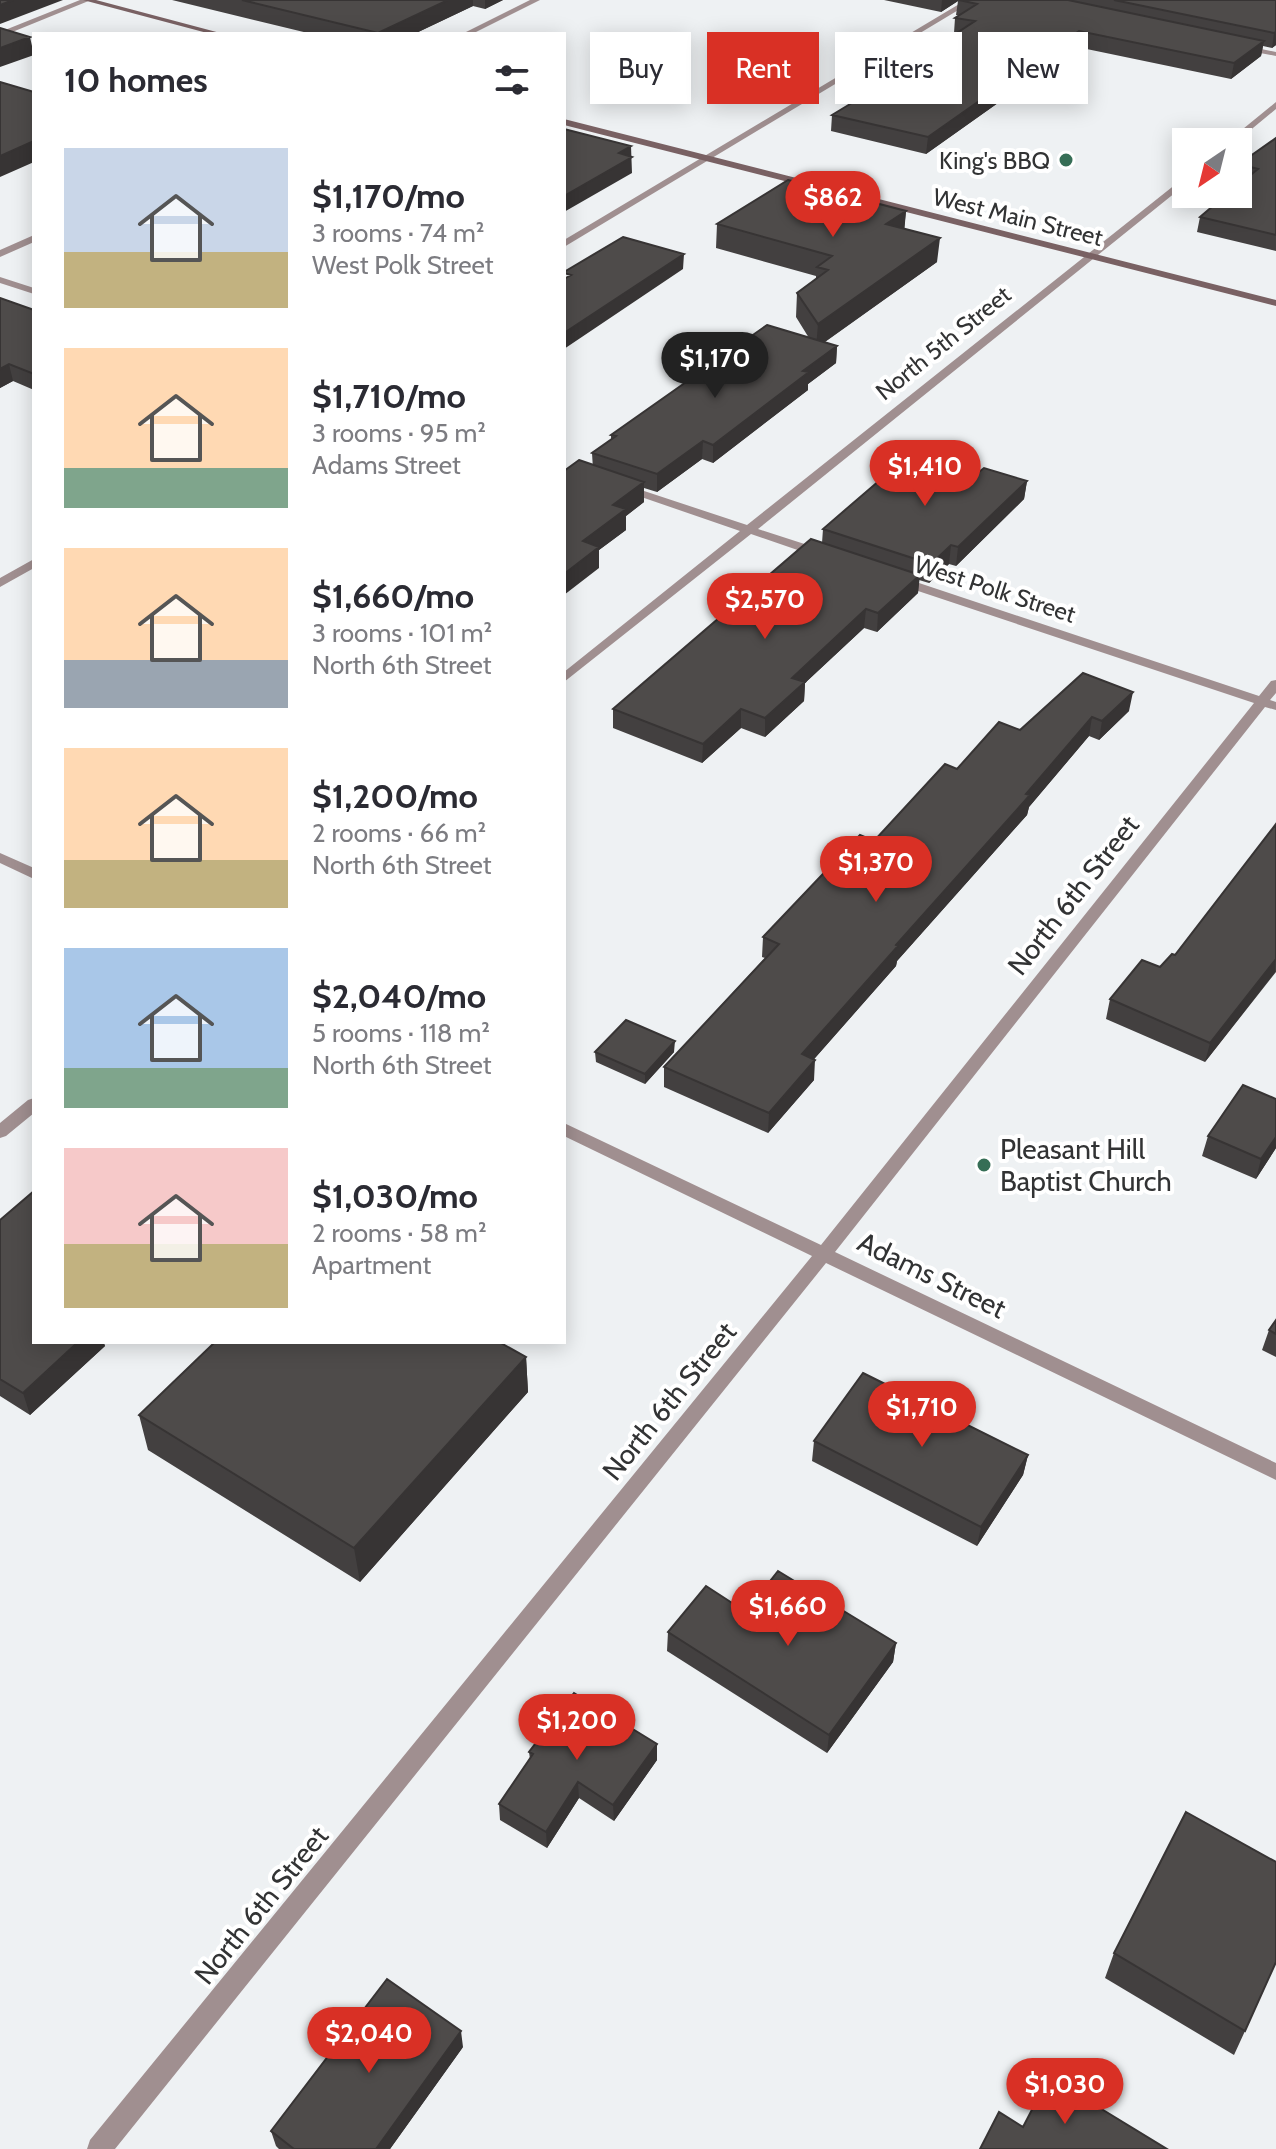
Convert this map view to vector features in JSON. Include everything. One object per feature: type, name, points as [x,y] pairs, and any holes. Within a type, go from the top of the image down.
[{"type":"main road","points":[[87,0],[212,32]]},
{"type":"main road","name":"West Main Street","points":[[566,122],[1276,303]]},
{"type":"street","points":[[0,35],[87,0]]},
{"type":"street","points":[[470,32],[536,0]]},
{"type":"street","points":[[566,243],[971,0]]},
{"type":"street","points":[[1230,44],[1276,54]]},
{"type":"street","points":[[1248,128],[1276,105]]},
{"type":"street","name":"North 5th Street","points":[[566,676],[1172,190]]},
{"type":"street","points":[[0,254],[32,239]]},
{"type":"street","points":[[0,280],[32,290]]},
{"type":"street","points":[[608,483],[831,557]]},
{"type":"street","points":[[0,583],[32,564]]},
{"type":"street","name":"West Polk Street","points":[[890,577],[1269,704]]},
{"type":"street","name":"North 6th Street","points":[[99,2149],[1269,704],[1276,684]]},
{"type":"street","points":[[0,857],[32,873]]},
{"type":"street","points":[[0,1132],[32,1106]]},
{"type":"street","name":"Adams Street","points":[[566,1130],[1276,1472]]},
{"type":"building","points":[[242,0],[448,0],[380,32]]},
{"type":"building","points":[[959,0],[1068,0],[1264,41],[1234,63],[1088,32],[978,32],[978,102],[928,137],[832,115],[850,104],[962,104],[962,32],[958,32],[975,21],[955,18],[977,4]]},
{"type":"building","points":[[1114,0],[1276,0],[1276,32],[1274,33]]},
{"type":"building","points":[[0,28],[30,37],[0,48]]},
{"type":"building","points":[[0,82],[32,91],[32,142],[0,156]]},
{"type":"building","points":[[566,130],[631,146],[619,153],[632,157],[566,195]]},
{"type":"building","points":[[1276,138],[1276,235],[1200,217],[1211,208],[1252,208],[1252,174],[1258,169],[1252,167],[1252,155]]},
{"type":"building","points":[[788,180],[906,211],[886,224],[940,238],[818,324],[797,293],[828,270],[817,267],[832,256],[717,224]]},
{"type":"building","points":[[623,237],[684,254],[566,332],[566,278],[571,275],[566,271]]},
{"type":"building","points":[[0,298],[32,309],[32,373],[9,364],[0,369]]},
{"type":"building","points":[[767,325],[837,346],[803,371],[809,372],[713,445],[703,441],[657,474],[592,453],[616,436],[611,435]]},
{"type":"building","points":[[909,455],[975,475],[984,468],[1027,481],[958,547],[951,545],[931,564],[823,529]]},
{"type":"building","points":[[579,460],[644,482],[613,505],[626,509],[583,541],[599,547],[566,572],[566,470]]},
{"type":"building","points":[[811,539],[920,575],[878,613],[866,609],[792,678],[805,682],[765,718],[741,709],[703,744],[613,709]]},
{"type":"building","points":[[1083,673],[1133,692],[1102,721],[1092,717],[1026,794],[1030,795],[802,1054],[815,1060],[769,1113],[664,1067],[779,944],[763,937],[860,835],[874,841],[945,764],[957,769],[999,722],[1020,730]]},
{"type":"building","points":[[1276,824],[1276,959],[1210,1043],[1110,999],[1142,960],[1160,967],[1172,954],[1175,955]]},
{"type":"building","points":[[626,1020],[675,1041],[645,1074],[595,1052]]},
{"type":"building","points":[[1243,1085],[1276,1099],[1276,1137],[1261,1159],[1208,1136]]},
{"type":"building","points":[[32,1193],[32,1344],[76,1344],[23,1393],[0,1379],[0,1220]]},
{"type":"building","points":[[1276,1320],[1276,1334],[1269,1330]]},
{"type":"building","points":[[213,1344],[503,1344],[526,1357],[354,1548],[139,1415]]},
{"type":"building","points":[[863,1373],[1028,1455],[981,1527],[814,1441]]},
{"type":"building","points":[[778,1571],[896,1643],[829,1735],[668,1632],[706,1586],[746,1612]]},
{"type":"building","points":[[574,1693],[657,1744],[613,1805],[578,1782],[546,1832],[499,1804],[533,1754],[529,1752]]},
{"type":"building","points":[[1186,1812],[1276,1862],[1276,1962],[1245,2031],[1114,1953]]},
{"type":"building","points":[[387,1979],[461,2031],[376,2149],[294,2149],[271,2131]]},
{"type":"building","points":[[1049,2077],[1167,2149],[980,2149],[999,2112],[1023,2127]]},
{"type":"place","name":"King's BBQ","points":[[1066,160]]},
{"type":"place","name":"Pleasant Hill Baptist Church","points":[[984,1165]]}]
